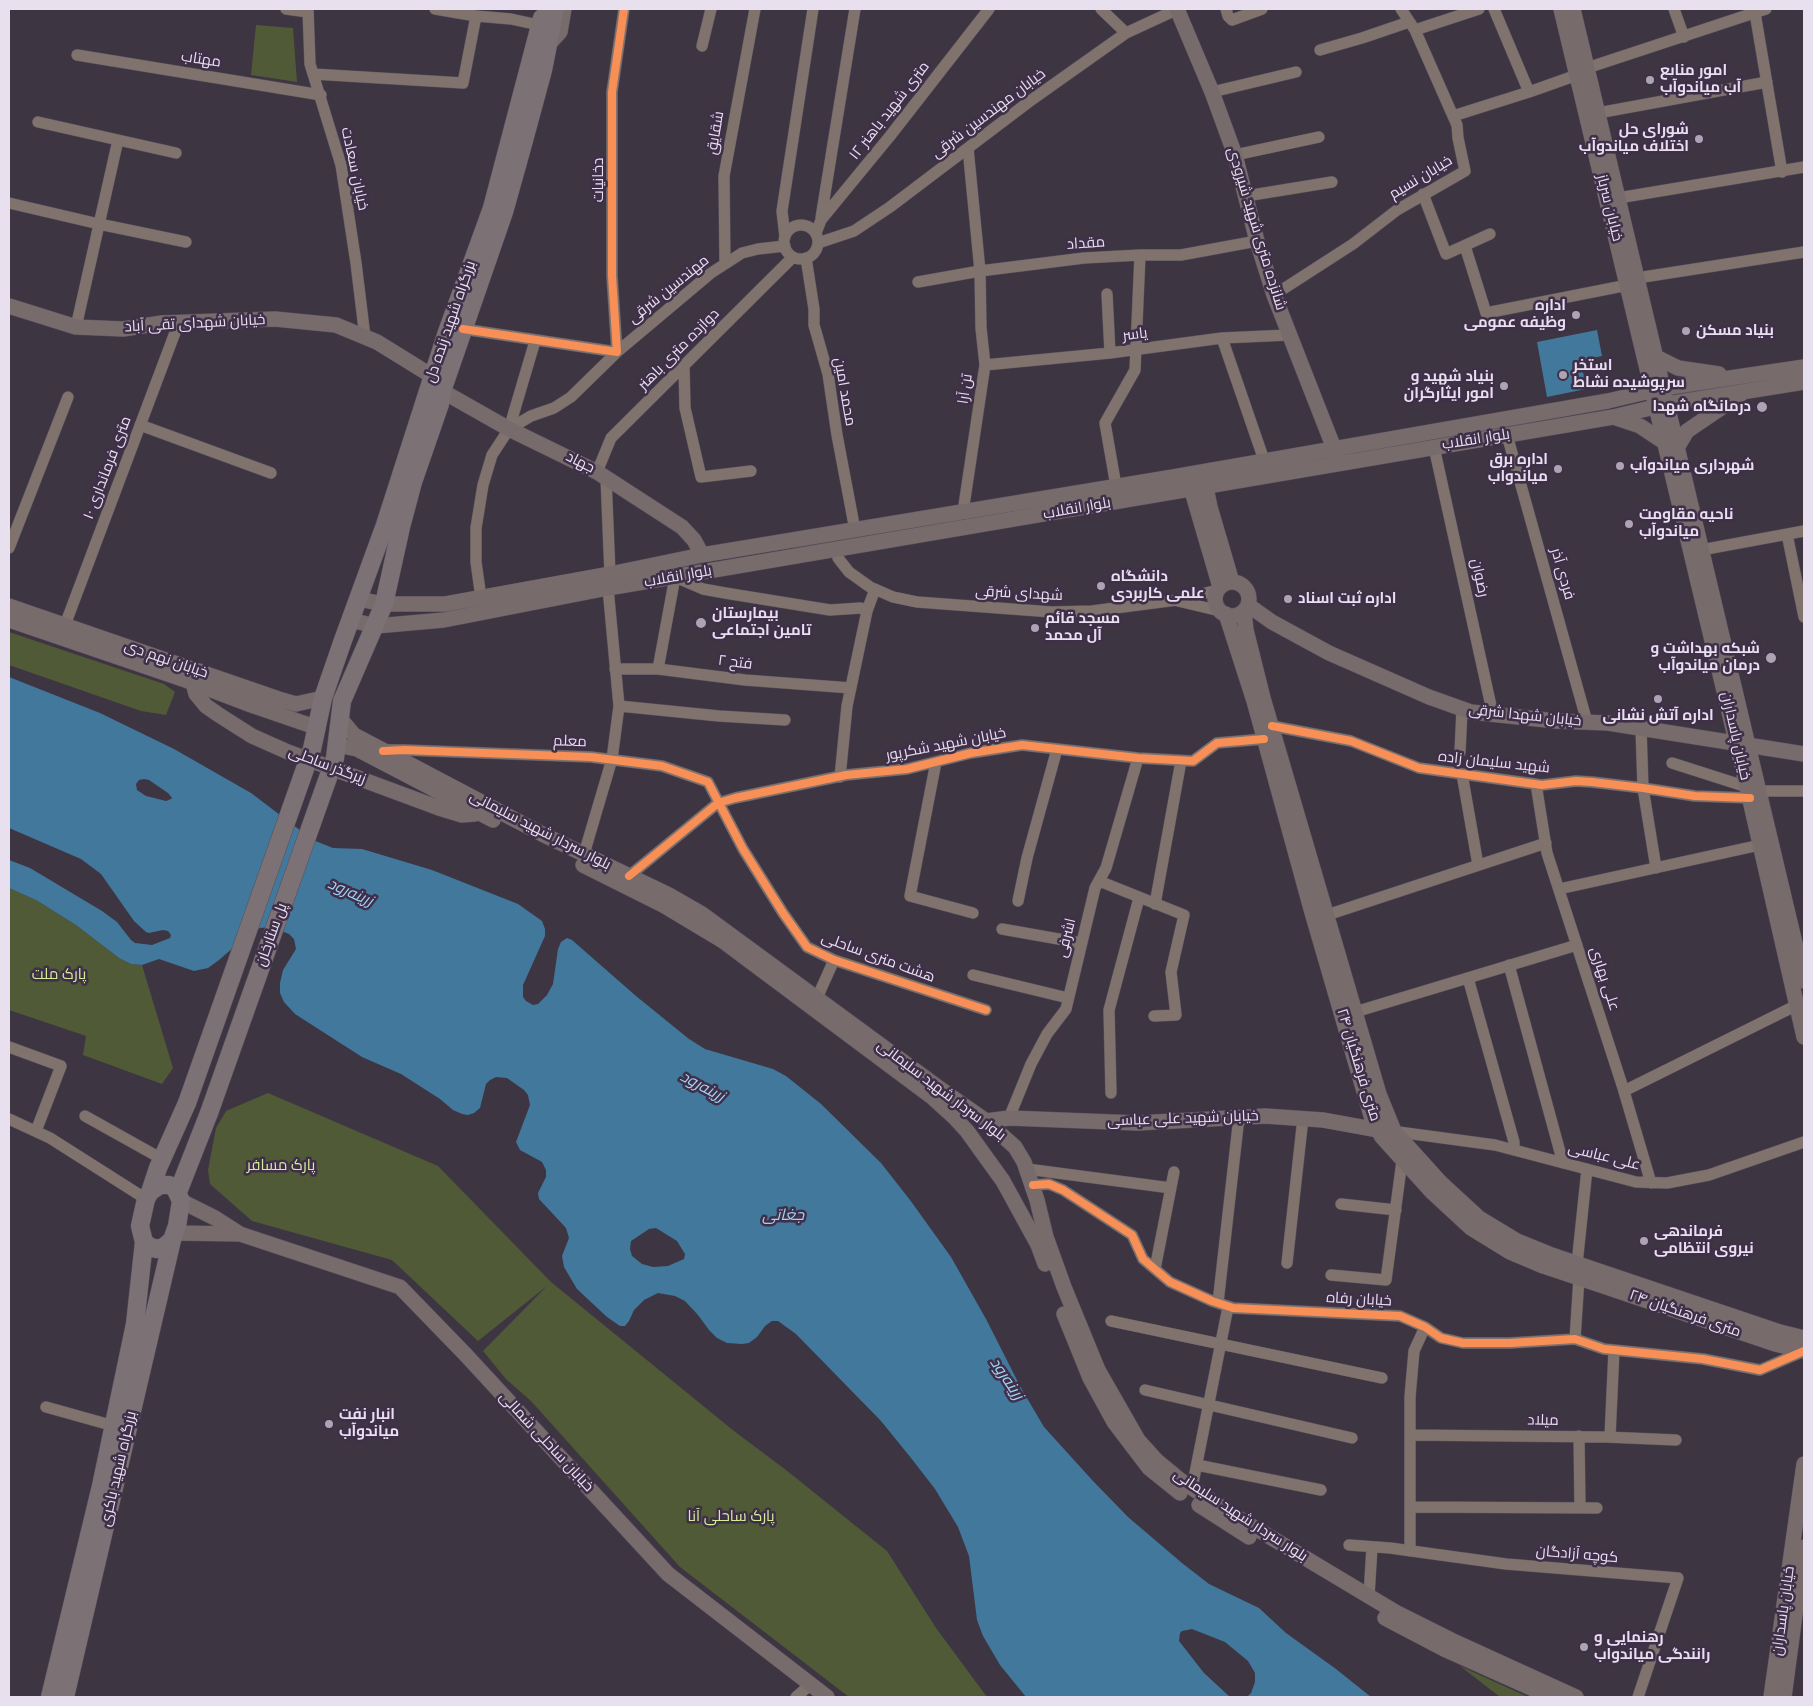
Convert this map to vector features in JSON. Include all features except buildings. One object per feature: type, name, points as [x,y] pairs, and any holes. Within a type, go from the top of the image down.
[{"type":"highway","name":"بزرگراه شهید زنده دل","points":[[339,717],[342,701],[384,604],[413,482],[440,404],[442,391],[504,212],[543,70],[543,23]]},
{"type":"highway","name":"بزرگراه شهید زنده دل","points":[[358,599],[402,477],[432,376],[492,208],[543,23]]},
{"type":"highway","points":[[318,728],[323,698],[358,599]]},
{"type":"highway","points":[[336,751],[339,717]]},
{"type":"highway","name":"پل ستارخان","points":[[162,1159],[187,1103],[318,728]]},
{"type":"highway","name":"پل ستارخان","points":[[179,1197],[336,751]]},
{"type":"highway","points":[[148,1196],[162,1159]]},
{"type":"highway","points":[[148,1196],[160,1185],[169,1185],[175,1188],[179,1197]]},
{"type":"highway","name":"بزرگراه شهید باکری","points":[[50,1697],[101,1486],[135,1324],[144,1242],[140,1226],[148,1196]]},
{"type":"highway","name":"بزرگراه شهید باکری","points":[[65,1697],[155,1310],[174,1237],[179,1197]]},
{"type":"highway","points":[[144,1242],[156,1249],[164,1247],[174,1237]]},
{"type":"highway","points":[[138,1288],[148,1280],[153,1281],[161,1290]]},
{"type":"main road","name":"بزرگراه شهید زنده دل","points":[[543,23],[560,32],[564,9]]},
{"type":"main road","name":"شانزده متری شهید شیرودی","points":[[1178,9],[1212,92],[1234,155],[1257,241],[1274,295],[1335,448],[1338,464]]},
{"type":"main road","name":"خیابان سرباز","points":[[1561,9],[1598,114],[1618,198],[1632,282]]},
{"type":"main road","name":"خیابان سرباز","points":[[1573,9],[1582,71],[1661,405]]},
{"type":"main road","name":"خیابان شهدای تقی آباد","points":[[9,306],[76,328],[123,329],[178,322],[275,319],[336,326],[377,342],[432,376]]},
{"type":"main road","points":[[1624,397],[1639,380],[1651,361],[1678,368],[1716,373],[1727,378]]},
{"type":"main road","name":"بلوار انقلاب","points":[[350,620],[376,626],[444,620],[609,581],[702,555],[1195,473],[1603,402],[1727,378],[1804,367]]},
{"type":"main road","name":"بلوار انقلاب","points":[[358,599],[384,604],[445,604],[609,581],[675,577],[1609,418],[1661,405],[1804,382]]},
{"type":"main road","name":"جهاد","points":[[442,391],[509,428],[602,475],[682,526],[694,540],[702,555]]},
{"type":"main road","points":[[1603,402],[1609,418],[1640,426],[1671,445],[1729,401],[1747,391]]},
{"type":"main road","name":"خیابان پاسداران","points":[[1661,405],[1742,744]]},
{"type":"main road","name":"خیابان پاسداران","points":[[1671,445],[1701,550],[1742,744]]},
{"type":"main road","points":[[1195,473],[1224,586],[1216,601],[1223,612],[1235,615],[1246,608],[1249,600],[1246,589],[1238,583],[1224,586]]},
{"type":"main road","points":[[833,534],[836,550]]},
{"type":"main road","points":[[444,620],[445,604]]},
{"type":"main road","name":"خیابان نهم دی","points":[[9,606],[65,625],[318,728]]},
{"type":"main road","name":"خیابان شهدا شرقی","points":[[1246,608],[1328,653],[1429,697],[1471,712],[1641,728],[1804,754]]},
{"type":"main road","name":"۲۴ متری فرهنگیان","points":[[1246,608],[1246,630],[1268,732],[1349,1014],[1394,1131],[1441,1183],[1479,1218],[1517,1241],[1578,1271],[1776,1344],[1804,1351]]},
{"type":"main road","name":"۲۴ متری فرهنگیان","points":[[1223,612],[1237,645],[1268,732],[1327,915],[1372,1119],[1382,1137],[1432,1192],[1471,1228],[1510,1252],[1543,1266],[1578,1271],[1804,1338]]},
{"type":"main road","name":"خیابان نهم دی","points":[[9,620],[196,677],[296,704],[323,698]]},
{"type":"main road","name":"زیرگذر ساحلی","points":[[196,677],[196,694],[206,706],[261,740],[288,752],[439,808],[462,814],[482,814]]},
{"type":"main road","name":"بلوار سردار شهید سلیمانی","points":[[339,717],[354,735],[383,750],[409,771],[482,814],[663,905],[723,941],[932,1097],[954,1117],[983,1152],[1011,1194],[1038,1245],[1096,1391],[1114,1422],[1149,1468],[1174,1489],[1225,1522],[1393,1622],[1446,1650],[1551,1697]]},
{"type":"main road","points":[[1742,744],[1752,792],[1801,985]]},
{"type":"main road","name":"بلوار سردار شهید سلیمانی","points":[[336,751],[357,749],[409,771],[669,895],[702,914],[986,1121],[1014,1147],[1027,1169],[1046,1237],[1064,1287],[1101,1377],[1138,1440],[1157,1461],[1192,1488],[1288,1549],[1368,1596],[1450,1640],[1576,1697]]},
{"type":"main road","name":"خیابان پاسداران","points":[[1752,792],[1760,845],[1801,985],[1797,1005],[1804,1037]]},
{"type":"main road","name":"خیابان شهید علی عباسی","points":[[986,1121],[1008,1118],[1138,1123],[1265,1116],[1323,1120],[1378,1130]]},
{"type":"main road","points":[[983,1152],[994,1154],[1002,1149],[1004,1143],[1001,1134]]},
{"type":"main road","points":[[1011,1194],[1011,1184],[1016,1179],[1025,1178],[1033,1185]]},
{"type":"main road","points":[[179,1197],[240,1234]]},
{"type":"main road","points":[[174,1237],[240,1234]]},
{"type":"main road","name":"خیابان ساحلی شمالی","points":[[240,1234],[400,1287],[465,1354],[668,1574],[827,1697]]},
{"type":"main road","name":"خیابان پاسداران","points":[[1771,1697],[1804,1464]]},
{"type":"main road","name":"خیابان پاسداران","points":[[1784,1697],[1800,1604],[1804,1547]]},
{"type":"street","points":[[286,9],[308,10]]},
{"type":"street","points":[[435,9],[476,16],[543,23]]},
{"type":"street","name":"دخانیات","points":[[617,352],[612,276],[612,92],[624,9]]},
{"type":"street","points":[[702,46],[711,9]]},
{"type":"street","name":"شقایق","points":[[725,264],[724,176],[754,9]]},
{"type":"street","points":[[785,241],[790,230],[801,225],[812,228],[817,238],[815,252],[801,259],[793,257],[787,251],[785,241],[782,212],[814,9]]},
{"type":"street","points":[[821,220],[855,9]]},
{"type":"street","name":"۱۲ متری شهید باهنر","points":[[817,238],[821,220],[890,136],[988,9]]},
{"type":"street","points":[[1101,9],[1126,33]]},
{"type":"street","name":"خیابان مهندسین شرقی","points":[[817,238],[854,231],[890,207],[1126,33],[1178,9]]},
{"type":"street","points":[[1226,9],[1228,16],[1232,20],[1262,9]]},
{"type":"street","name":"خیابان نسیم","points":[[1274,295],[1353,244],[1397,210],[1466,171],[1458,138],[1457,125],[1412,26],[1401,9]]},
{"type":"street","points":[[1494,9],[1529,92]]},
{"type":"street","points":[[1674,9],[1684,37]]},
{"type":"street","name":"خیابان سعادت","points":[[308,10],[310,64],[341,165],[365,337]]},
{"type":"street","points":[[1320,50],[1472,10]]},
{"type":"street","points":[[1453,116],[1529,92],[1582,71],[1760,11],[1767,82],[1782,172]]},
{"type":"street","points":[[313,74],[463,84],[476,16]]},
{"type":"street","name":"مهتاب","points":[[77,55],[321,95]]},
{"type":"street","points":[[1212,92],[1296,72]]},
{"type":"street","points":[[1598,114],[1767,82]]},
{"type":"street","points":[[38,122],[176,153]]},
{"type":"street","points":[[1234,155],[1319,137]]},
{"type":"street","points":[[76,328],[118,140]]},
{"type":"street","name":"تن آرا","points":[[963,512],[985,365],[981,328],[980,270],[968,148]]},
{"type":"street","points":[[1618,198],[1804,167]]},
{"type":"street","points":[[1246,196],[1332,182]]},
{"type":"street","points":[[1423,194],[1446,254],[1490,234]]},
{"type":"street","points":[[9,203],[186,242]]},
{"type":"street","name":"مهندسین شرقی","points":[[509,428],[531,416],[554,408],[571,397],[617,352],[711,273],[742,254],[785,241]]},
{"type":"street","name":"مقداد","points":[[918,282],[980,270],[1084,258],[1182,255],[1257,241]]},
{"type":"street","points":[[1465,246],[1486,313],[1632,282],[1804,252]]},
{"type":"street","points":[[1116,486],[1105,423],[1135,370],[1140,255]]},
{"type":"street","name":"دوازده متری باهنر","points":[[602,475],[611,438],[793,257]]},
{"type":"street","name":"محمد امین","points":[[806,258],[814,309],[814,325],[828,374],[837,435],[855,530]]},
{"type":"street","points":[[1107,294],[1110,353]]},
{"type":"street","name":"۱۰ متری فرمانداری","points":[[65,625],[178,322]]},
{"type":"street","points":[[463,329],[617,352]]},
{"type":"street","name":"یاسر","points":[[985,365],[1110,353],[1222,338],[1289,335]]},
{"type":"street","points":[[1222,338],[1264,460]]},
{"type":"street","points":[[481,598],[476,562],[476,528],[483,485],[492,455],[509,428],[534,341]]},
{"type":"street","points":[[684,366],[685,408],[701,477],[751,471]]},
{"type":"street","points":[[9,548],[68,397]]},
{"type":"street","points":[[140,425],[271,473]]},
{"type":"street","name":"فردی آذر","points":[[1507,435],[1587,722]]},
{"type":"street","name":"رضوان","points":[[1434,447],[1493,715]]},
{"type":"street","points":[[584,854],[612,759],[619,706],[602,475]]},
{"type":"street","points":[[1701,550],[1804,531]]},
{"type":"street","points":[[1787,534],[1804,612]]},
{"type":"street","name":"شهدای شرقی","points":[[836,550],[838,558],[848,572],[875,589],[893,597],[917,602],[1052,612],[1092,611],[1177,600],[1224,586]]},
{"type":"street","points":[[658,669],[675,577],[703,589],[725,594],[830,610],[860,608],[867,611]]},
{"type":"street","points":[[840,777],[847,706],[867,611],[875,589]]},
{"type":"street","points":[[1177,600],[1223,612]]},
{"type":"street","name":"فتح ۲","points":[[615,668],[658,669],[745,680],[851,688]]},
{"type":"street","points":[[619,706],[719,716],[784,720]]},
{"type":"street","points":[[1460,752],[1462,709]]},
{"type":"street","points":[[1641,728],[1643,788],[1656,868]]},
{"type":"street","name":"خیابان شهید شکرپور","points":[[718,803],[840,777],[907,769],[972,753],[1022,745],[1138,758],[1193,761],[1217,743],[1268,732]]},
{"type":"street","name":"شهید سلیمان زاده","points":[[1268,732],[1351,741],[1420,768],[1536,784],[1592,782],[1695,796],[1804,791]]},
{"type":"street","points":[[1018,901],[1026,858],[1057,749]]},
{"type":"street","name":"معلم","points":[[383,750],[591,757],[662,766],[708,782],[718,803]]},
{"type":"street","name":"اشرفی","points":[[1008,1118],[1030,1064],[1046,1034],[1066,1009],[1080,943],[1095,888],[1106,868],[1138,758]]},
{"type":"street","points":[[1155,904],[1180,761]]},
{"type":"street","points":[[936,762],[910,896],[973,913]]},
{"type":"street","points":[[1672,763],[1752,792]]},
{"type":"street","points":[[1462,774],[1478,865]]},
{"type":"street","name":"علی بهاری","points":[[1536,784],[1546,843],[1559,889],[1624,1091],[1651,1183]]},
{"type":"street","points":[[629,876],[718,803]]},
{"type":"street","name":"هشت متری ساحلی","points":[[718,803],[774,899],[808,947],[834,960],[986,1010]]},
{"type":"street","points":[[1327,915],[1546,843]]},
{"type":"street","points":[[1559,889],[1760,845]]},
{"type":"street","points":[[1099,881],[1184,915],[1171,972],[1176,1015],[1154,1016]]},
{"type":"street","points":[[1111,1093],[1108,1010],[1139,898]]},
{"type":"street","points":[[1002,929],[1080,943]]},
{"type":"street","points":[[1349,1014],[1577,944]]},
{"type":"street","points":[[817,998],[834,960]]},
{"type":"street","points":[[1509,965],[1563,1163]]},
{"type":"street","points":[[973,975],[1068,998]]},
{"type":"street","points":[[1468,978],[1514,1142],[1514,1150]]},
{"type":"street","points":[[1624,1091],[1797,1005]]},
{"type":"street","points":[[9,1047],[62,1066],[36,1131]]},
{"type":"street","points":[[85,1116],[162,1159]]},
{"type":"street","points":[[1192,1488],[1221,1344],[1239,1117]]},
{"type":"street","points":[[1286,1263],[1303,1118]]},
{"type":"street","points":[[9,1119],[50,1138],[148,1196]]},
{"type":"street","name":"علی عباسی","points":[[1378,1130],[1495,1145],[1636,1182],[1667,1184],[1708,1175],[1804,1142]]},
{"type":"street","points":[[1331,1275],[1386,1280],[1402,1161]]},
{"type":"street","points":[[1027,1169],[1171,1188]]},
{"type":"street","points":[[1575,1339],[1578,1271],[1587,1169]]},
{"type":"street","points":[[1155,1269],[1174,1172]]},
{"type":"street","name":"خیابان رفاه","points":[[1033,1185],[1049,1184],[1063,1190],[1132,1235],[1143,1259],[1170,1282],[1234,1308],[1400,1316],[1425,1326],[1441,1338],[1463,1343],[1510,1343],[1575,1339],[1604,1350],[1704,1359],[1760,1370],[1804,1351]]},
{"type":"street","points":[[1341,1204],[1396,1210]]},
{"type":"street","points":[[1111,1321],[1382,1378]]},
{"type":"street","points":[[1410,1551],[1410,1397],[1414,1351],[1425,1326]]},
{"type":"street","points":[[1610,1437],[1614,1350]]},
{"type":"street","points":[[1145,1390],[1352,1438]]},
{"type":"street","points":[[46,1407],[114,1426]]},
{"type":"street","name":"میلاد","points":[[1410,1435],[1579,1436],[1676,1440]]},
{"type":"street","points":[[1579,1436],[1580,1508]]},
{"type":"street","points":[[1197,1464],[1322,1490]]},
{"type":"street","points":[[1410,1507],[1597,1508]]},
{"type":"street","name":"کوچه آزادگان","points":[[1349,1546],[1410,1551],[1506,1564],[1678,1578],[1638,1697]]},
{"type":"street","points":[[1368,1596],[1372,1547]]},
{"type":"street","points":[[796,1697],[810,1685]]},
{"type":"green space","points":[[256,25],[293,28],[297,82],[251,75]]},
{"type":"green space","points":[[9,632],[164,684],[175,692],[166,715],[141,711],[9,665]]},
{"type":"green space","name":"پارک ملت","points":[[9,888],[36,900],[76,925],[119,958],[131,964],[142,965],[173,1068],[162,1084],[83,1055],[86,1036],[9,1010]]},
{"type":"green space","name":"پارک ساحلی آنا","points":[[268,1093],[438,1166],[551,1282],[734,1431],[887,1551],[936,1628],[987,1697],[849,1697],[680,1567],[531,1401],[506,1379],[483,1351],[547,1286],[478,1341],[392,1260],[252,1221],[210,1184],[208,1170],[216,1128],[226,1111]]},
{"type":"green space","points":[[1460,1666],[1528,1697],[1500,1697]]},
{"type":"water","name":"استخر سرپوشیده نشاط","points":[[1597,330],[1602,356],[1581,360],[1586,389],[1547,397],[1537,342]]},
{"type":"water","name":"جغاتی","points":[[9,677],[100,713],[174,749],[251,793],[313,840],[333,848],[362,849],[432,870],[518,904],[542,921],[545,929],[545,936],[523,985],[523,997],[526,1001],[533,1005],[538,1004],[547,995],[553,984],[558,949],[561,942],[567,938],[572,940],[689,1039],[705,1049],[773,1069],[786,1076],[821,1104],[881,1163],[910,1200],[951,1257],[1044,1427],[1093,1481],[1128,1517],[1209,1584],[1259,1608],[1286,1633],[1371,1697],[1247,1697],[1251,1693],[1255,1682],[1255,1673],[1248,1661],[1225,1642],[1192,1629],[1182,1631],[1179,1641],[1204,1673],[1230,1697],[1026,1697],[1000,1665],[983,1636],[977,1620],[969,1556],[958,1527],[935,1489],[881,1421],[796,1334],[778,1321],[772,1321],[749,1343],[727,1343],[717,1338],[709,1330],[685,1301],[675,1296],[658,1293],[644,1300],[634,1310],[625,1326],[620,1326],[607,1317],[577,1289],[564,1267],[562,1256],[569,1238],[566,1228],[539,1199],[538,1193],[546,1177],[546,1170],[542,1162],[520,1150],[516,1142],[530,1105],[528,1095],[524,1090],[507,1078],[496,1077],[486,1084],[480,1108],[468,1115],[462,1114],[453,1110],[440,1099],[401,1074],[362,1057],[295,1014],[284,1002],[280,993],[283,970],[296,949],[294,939],[289,934],[271,927],[260,928],[250,933],[208,968],[194,971],[159,959],[142,965],[131,964],[119,958],[76,925],[36,900],[9,888],[9,860],[30,868],[102,911],[117,922],[135,943],[152,945],[170,938],[171,935],[168,931],[163,930],[146,932],[134,921],[101,874],[81,859],[9,828]],"holes":[[[139,780],[149,780],[172,798],[166,801],[146,796],[137,790],[136,784]],[[656,1228],[677,1241],[685,1254],[684,1259],[668,1266],[653,1267],[642,1264],[632,1256],[630,1249],[631,1241],[649,1229]]]},
{"type":"cycle path","points":[[463,329],[617,352],[612,276],[612,92],[624,9]]},
{"type":"cycle path","points":[[1272,726],[1351,741],[1419,768],[1542,785],[1576,781],[1695,796],[1750,798]]},
{"type":"cycle path","points":[[629,876],[718,803],[735,798],[846,775],[907,769],[971,753],[1022,745],[1138,758],[1193,761],[1217,743],[1264,739]]},
{"type":"cycle path","points":[[383,751],[405,750],[591,757],[662,766],[708,782],[743,849],[783,913],[807,947],[834,960],[986,1010]]},
{"type":"cycle path","points":[[1033,1185],[1049,1184],[1063,1190],[1132,1235],[1143,1259],[1170,1282],[1212,1301],[1233,1308],[1400,1316],[1425,1327],[1441,1338],[1463,1343],[1510,1343],[1575,1339],[1604,1349],[1703,1359],[1760,1370],[1804,1351]]},
{"type":"place","name":"امور منابع آب میاندوآب","points":[[1650,80]]},
{"type":"place","name":"شورای حل اختلاف میاندوآب","points":[[1699,139]]},
{"type":"place","name":"اداره وظیفه عمومی","points":[[1576,315]]},
{"type":"place","name":"بنیاد مسکن","points":[[1686,331]]},
{"type":"place","name":"استخر سرپوشیده نشاط","points":[[1563,375]]},
{"type":"place","name":"بنیاد شهید و امور ایثارگران","points":[[1504,386]]},
{"type":"place","name":"درمانگاه شهدا","points":[[1762,407]]},
{"type":"place","name":"شهرداری میاندوآب","points":[[1620,466]]},
{"type":"place","name":"اداره برق میاندواب","points":[[1558,469]]},
{"type":"place","name":"ناحیه مقاومت میاندوآب","points":[[1629,524]]},
{"type":"place","name":"دانشگاه علمی کاربردی","points":[[1101,586]]},
{"type":"place","name":"اداره ثبت اسناد","points":[[1288,599]]},
{"type":"place","name":"بیمارستان تامین اجتماعی","points":[[701,623]]},
{"type":"place","name":"مسجد قائم آل محمد","points":[[1035,628]]},
{"type":"place","name":"شبکه بهداشت و درمان میاندوآب","points":[[1771,658]]},
{"type":"place","name":"اداره آتش نشانی","points":[[1658,699]]},
{"type":"place","name":"فرماندهی نیروی انتظامی","points":[[1644,1241]]},
{"type":"place","name":"انبار نفت میاندوآب","points":[[329,1424]]},
{"type":"place","name":"رهنمایی و رانندگی میاندواب","points":[[1584,1647]]},
{"type":"water label","name":"زرینه‌رود","points":[[350,893]]},
{"type":"water label","name":"زرینه‌رود","points":[[702,1087]]},
{"type":"water label","name":"زرینه‌رود","points":[[1006,1379]]},
{"type":"park label","name":"پارک مسافر","points":[[281,1166]]}]
